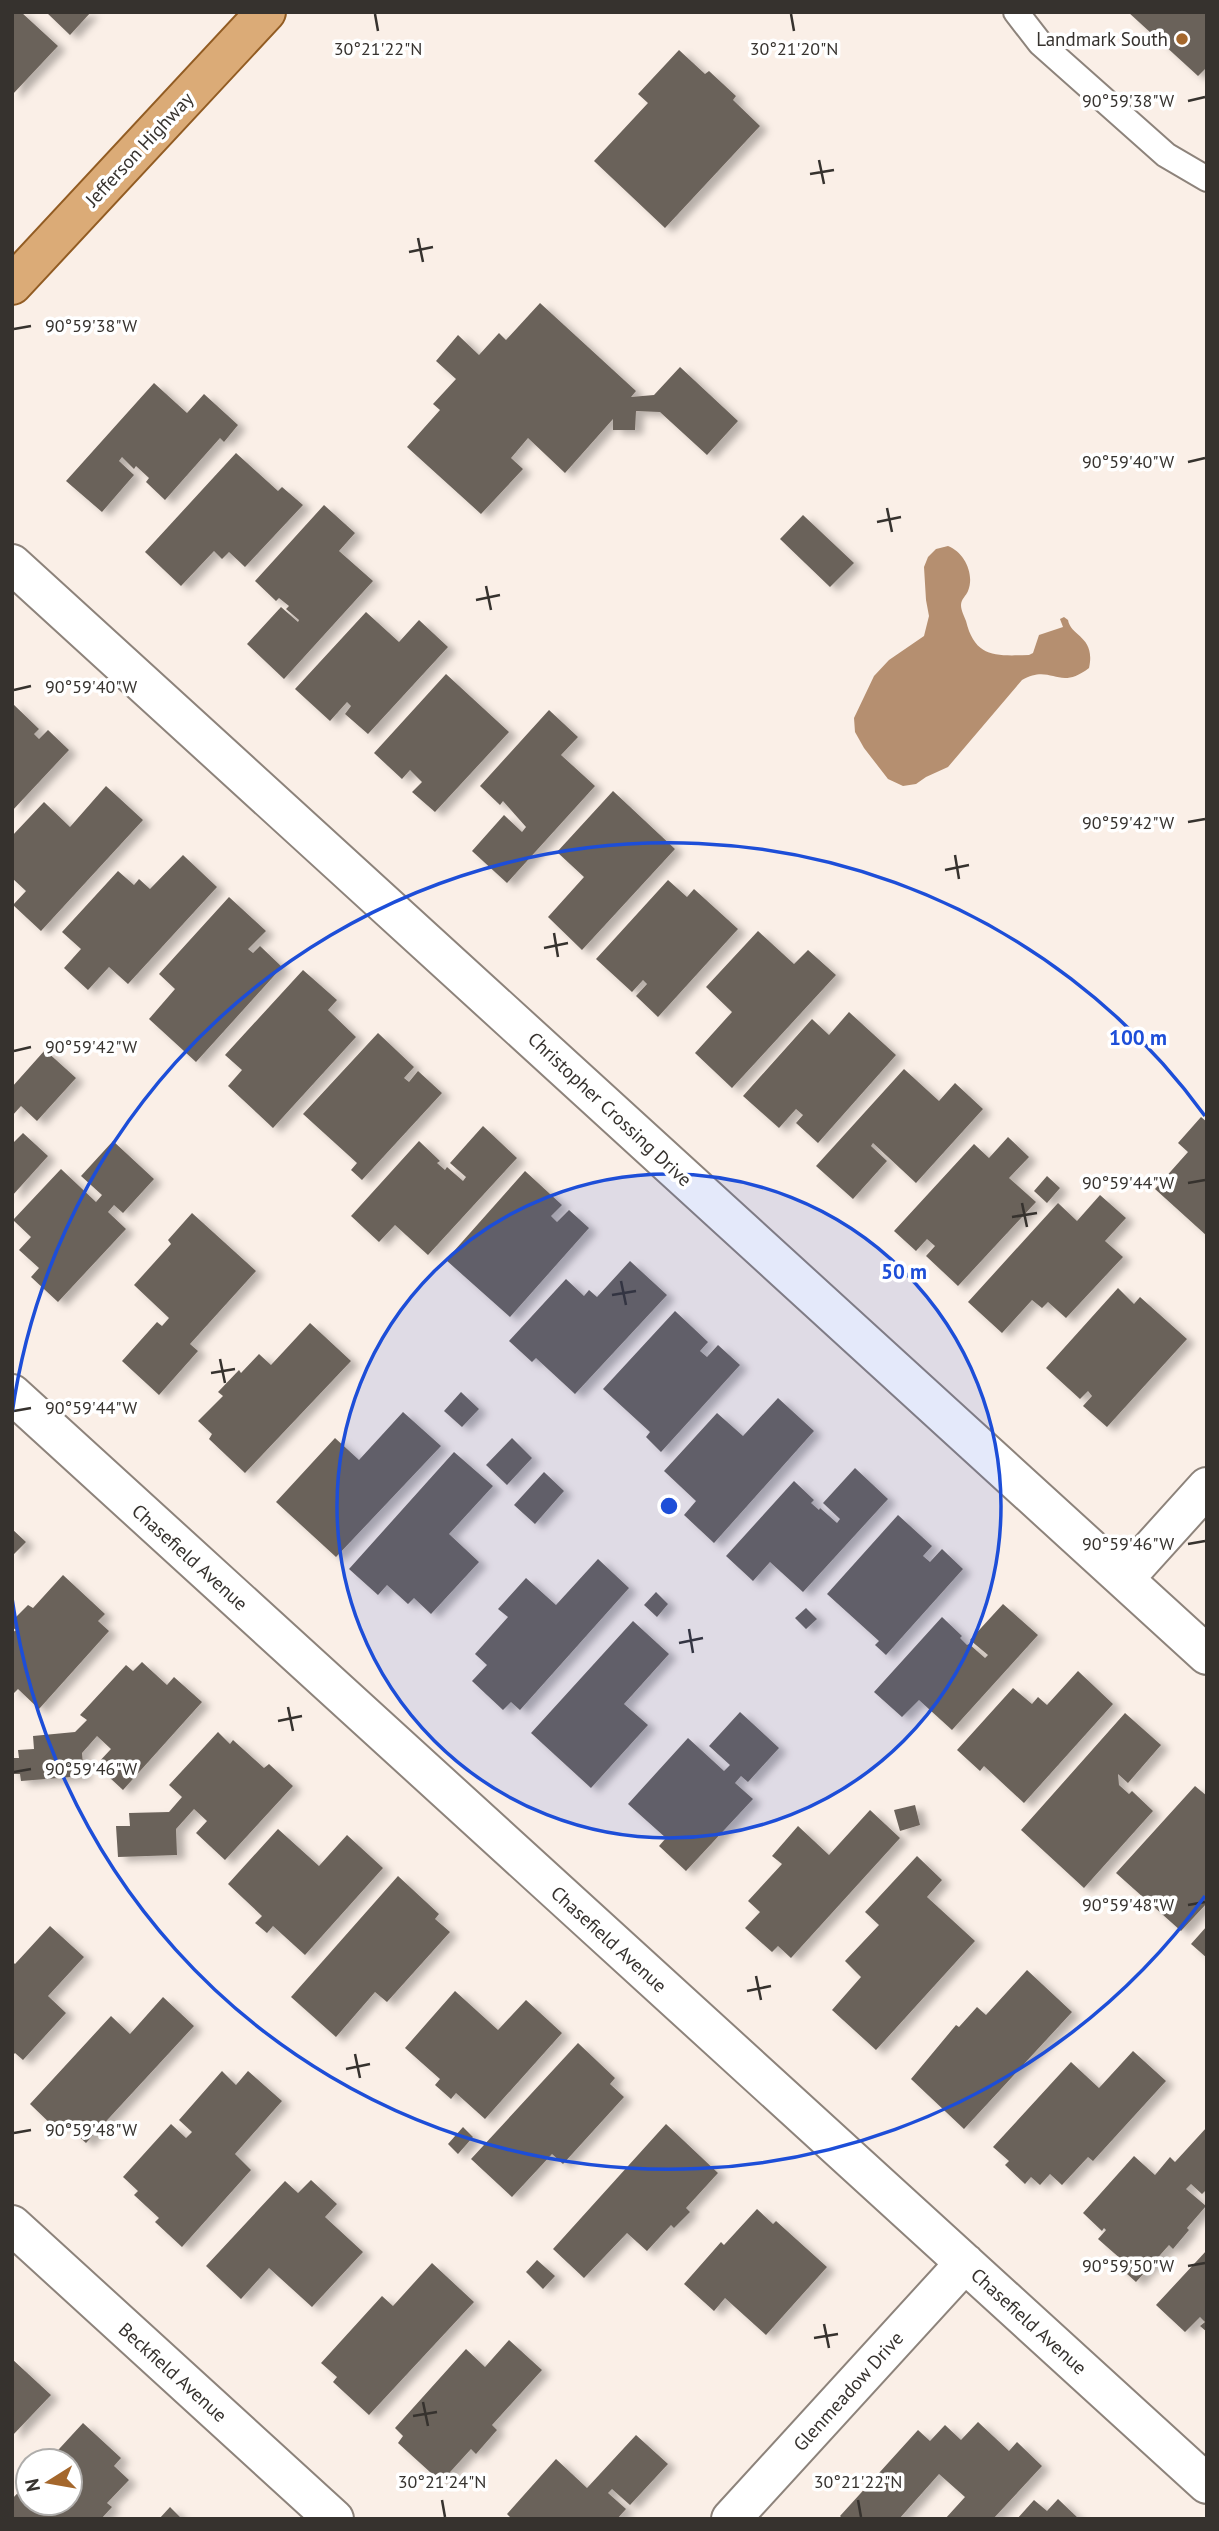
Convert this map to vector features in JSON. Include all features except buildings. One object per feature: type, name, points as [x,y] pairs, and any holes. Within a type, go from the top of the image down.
[{"type":"main road","name":"Jefferson Highway","points":[[12,285],[266,12]]},
{"type":"street","name":"Christopher Crossing Drive","points":[[12,564],[1207,1655]]},
{"type":"street","name":"Chasefield Avenue","points":[[12,1394],[1207,2484]]},
{"type":"street","points":[[1124,1578],[1207,1487]]},
{"type":"street","name":"Beckfield Avenue","points":[[12,2225],[334,2519]]},
{"type":"street","name":"Glenmeadow Drive","points":[[731,2519],[965,2263]]},
{"type":"lane","points":[[1016,12],[1040,43],[1166,155],[1207,179]]},
{"type":"shaded area","points":[[948,546],[959,553],[967,564],[970,584],[961,607],[970,633],[981,648],[997,654],[1029,655],[1033,653],[1039,635],[1063,627],[1060,619],[1064,617],[1089,649],[1089,668],[1070,678],[1041,674],[1022,680],[948,767],[916,784],[903,786],[888,779],[864,748],[855,732],[854,718],[874,676],[889,660],[924,636],[929,616],[924,567],[928,557],[936,549]]},
{"type":"place","name":"Landmark South","points":[[1182,39]]}]
